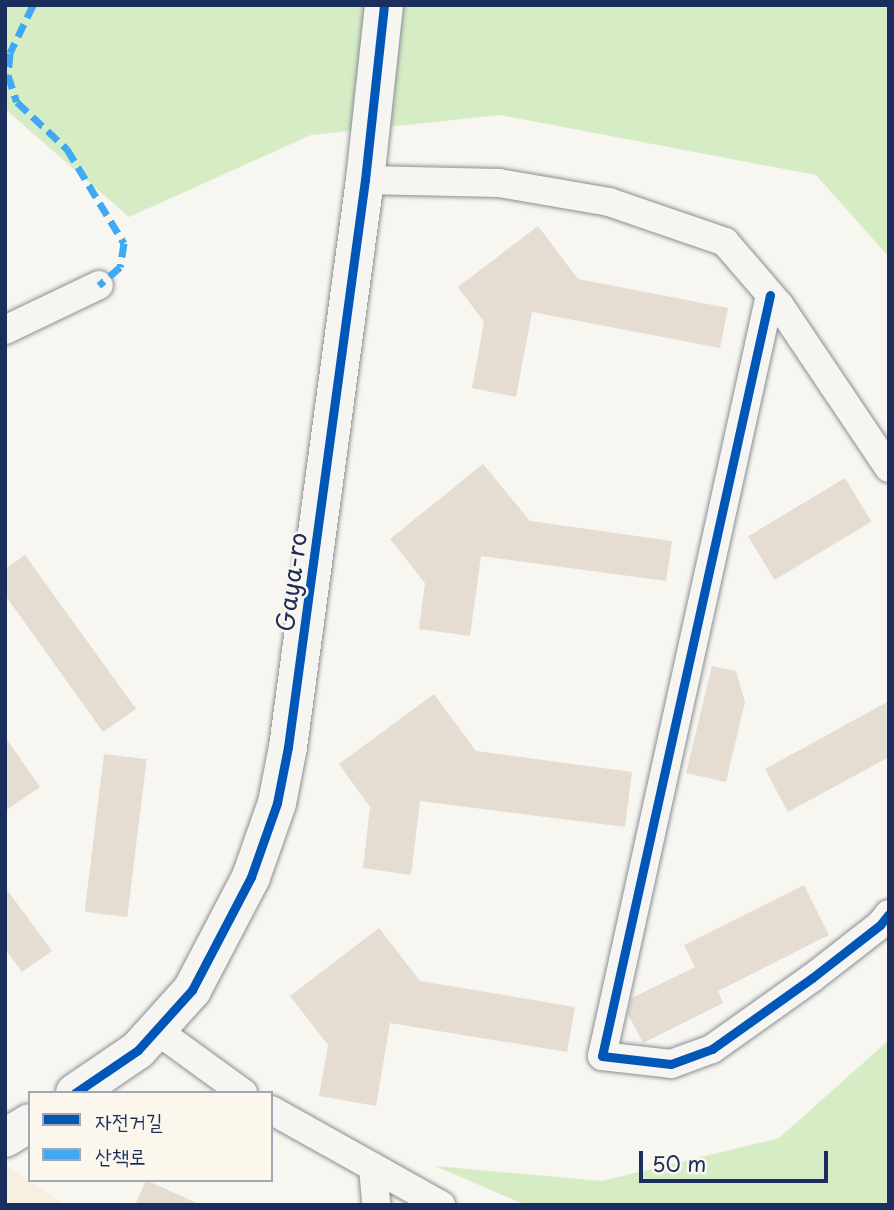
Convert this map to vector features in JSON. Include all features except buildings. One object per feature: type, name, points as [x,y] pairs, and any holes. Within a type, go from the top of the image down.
[{"type":"street","name":"Gaya-ro","points":[[78,1091],[138,1050],[192,990],[224,934],[251,877],[277,803],[288,747],[365,180],[384,5]]},
{"type":"street","points":[[365,180],[499,183],[609,202],[725,242],[770,295],[889,468]]},
{"type":"street","points":[[5,330],[99,285]]},
{"type":"street","points":[[770,295],[602,1056],[671,1064],[712,1049],[822,970],[880,925],[889,914]]},
{"type":"street","points":[[155,1029],[240,1091]]},
{"type":"street","points":[[273,1111],[441,1205]]},
{"type":"street","points":[[5,1138],[28,1124]]},
{"type":"street","points":[[373,1167],[376,1205]]},
{"type":"shaded area","points":[[10,1167],[64,1205],[5,1205],[5,1170]]},
{"type":"green space","points":[[5,5],[889,5],[889,257],[816,175],[500,115],[311,135],[129,217],[5,109]]},
{"type":"green space","points":[[889,1040],[889,1205],[526,1205],[435,1166],[602,1181],[779,1138]]},
{"type":"marked path","points":[[33,5],[10,53],[8,75],[17,102],[67,149],[124,243],[120,267],[99,285]]},
{"type":"cycle path","points":[[78,1091],[138,1050],[192,990],[251,877],[277,803],[288,747],[365,180],[384,5]]},
{"type":"cycle path","points":[[770,295],[602,1056],[671,1064],[712,1049],[812,978],[880,925],[889,914]]}]
